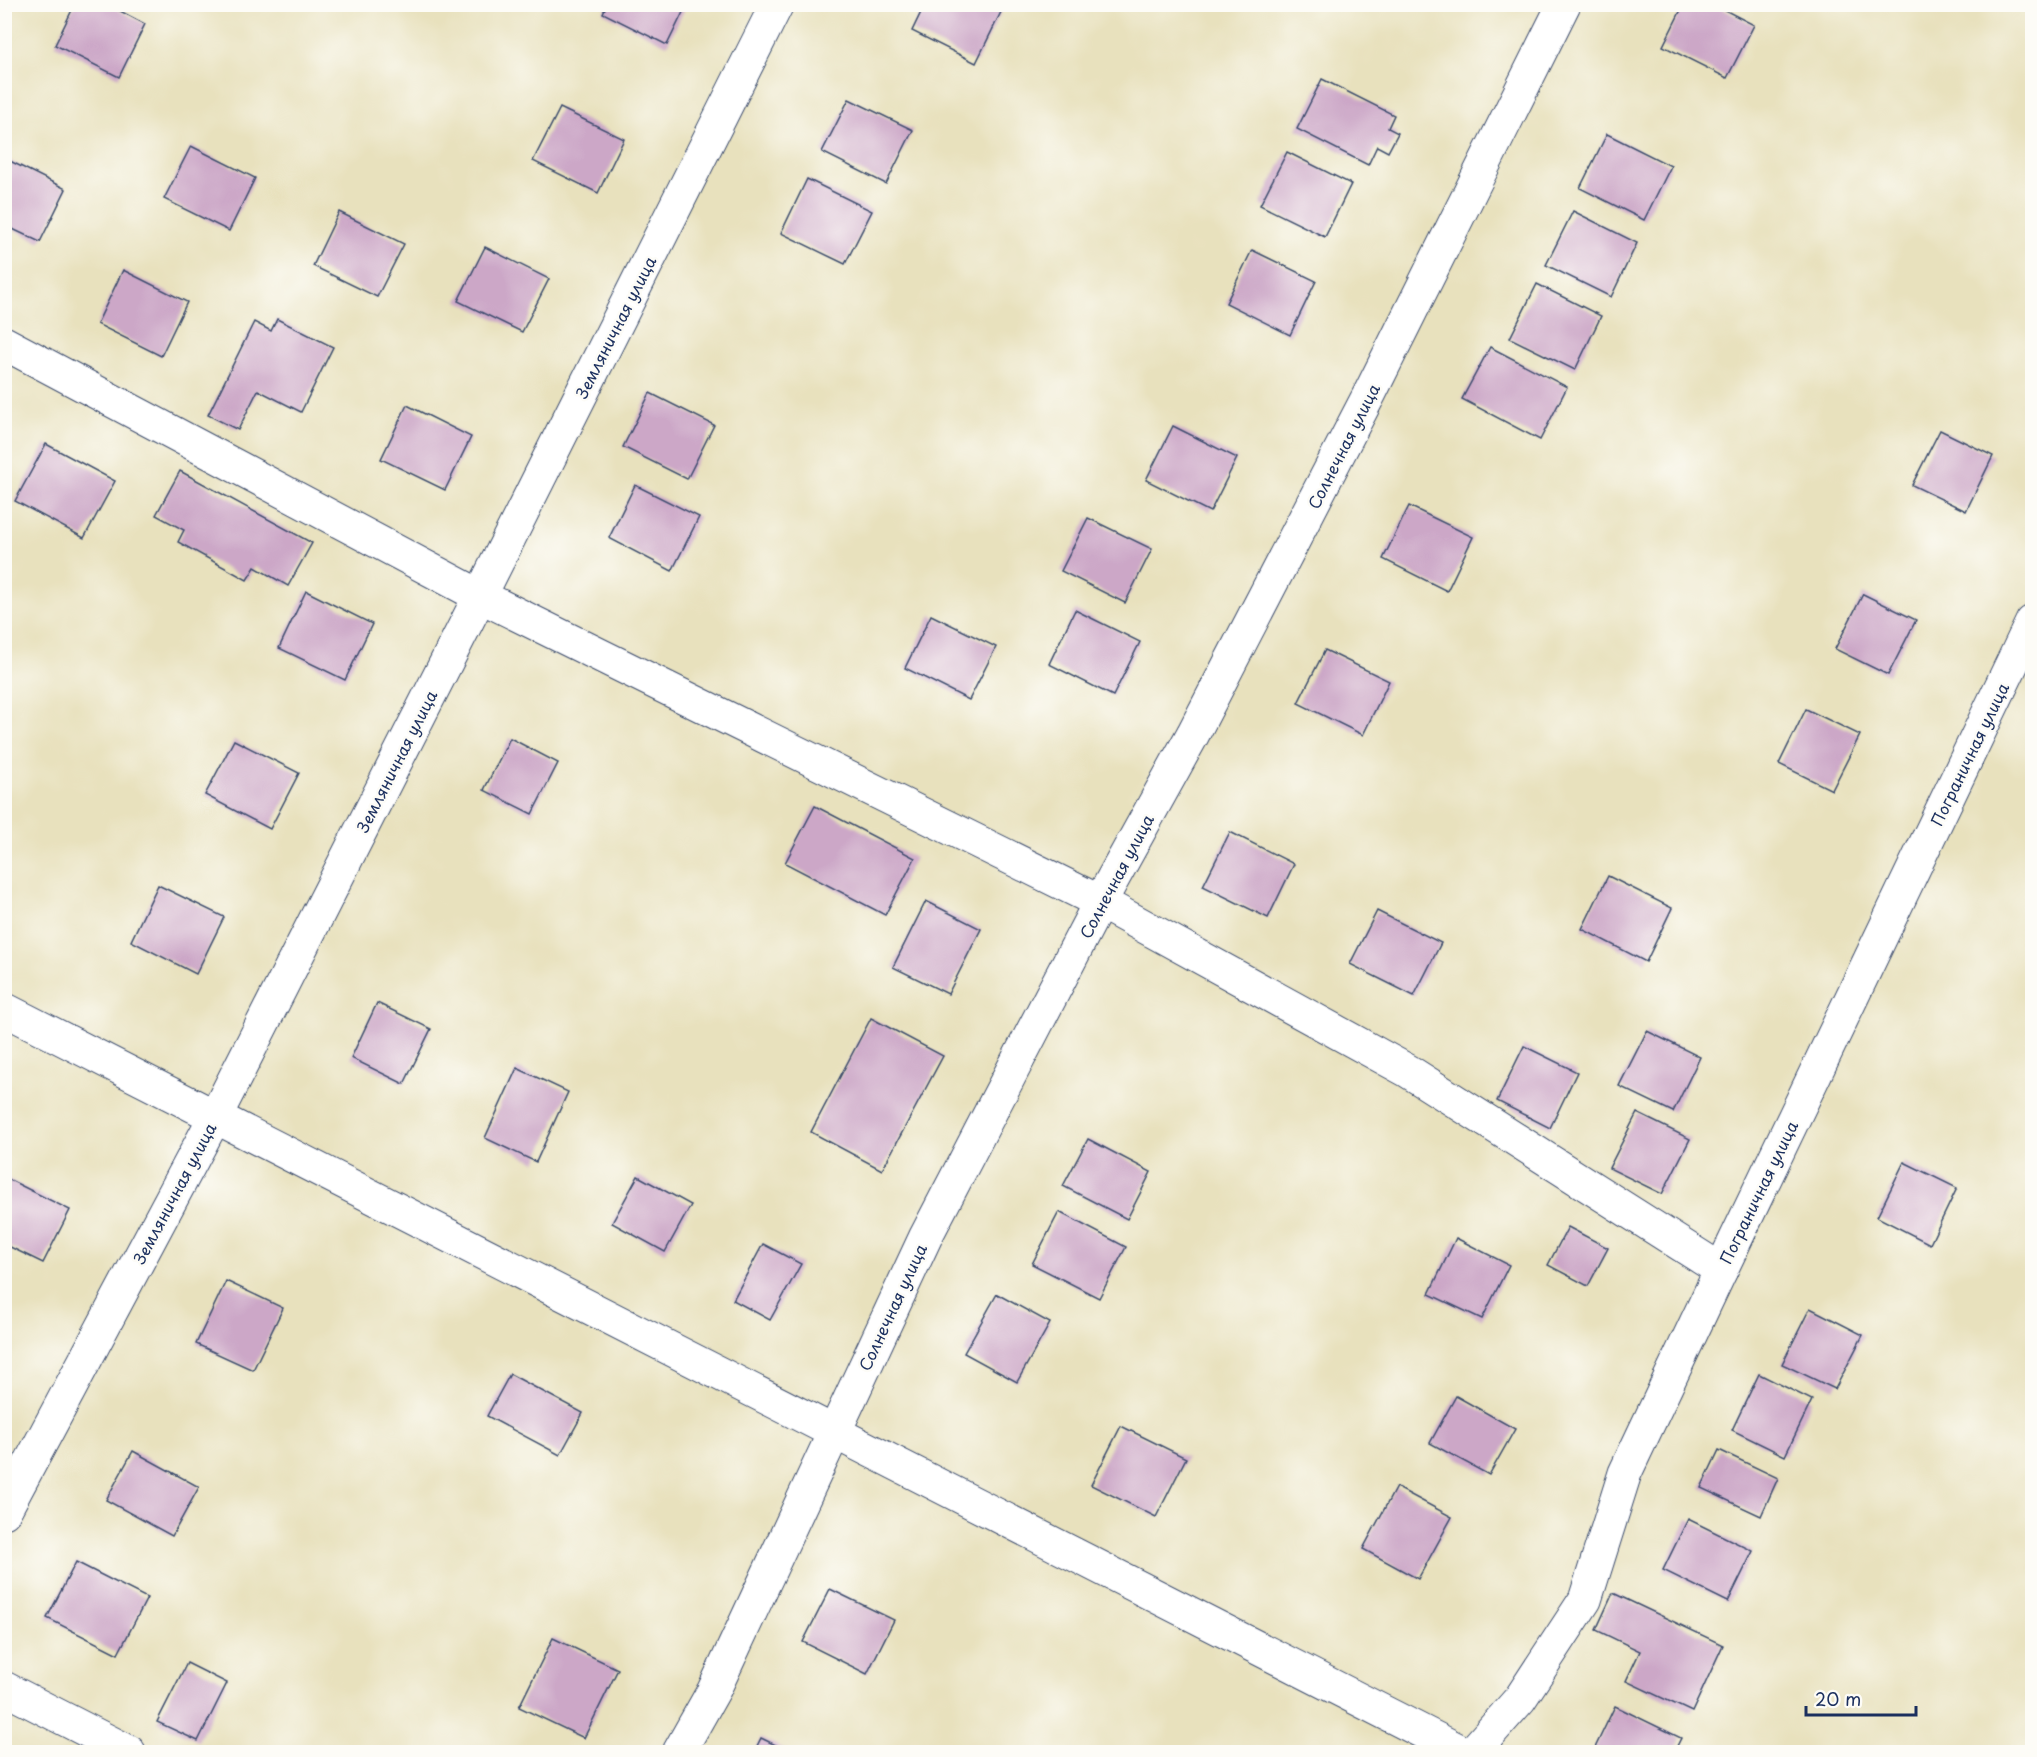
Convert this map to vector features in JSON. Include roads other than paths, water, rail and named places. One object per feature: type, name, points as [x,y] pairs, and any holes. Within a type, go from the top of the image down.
[{"type":"street","name":"Земляничная улица","points":[[4,1512],[216,1115],[777,4]]},
{"type":"street","name":"Солнечная улица","points":[[679,1752],[714,1690],[926,1236],[1100,902],[1193,734],[1370,393],[1564,4]]},
{"type":"street","points":[[4,343],[480,596],[1100,902],[1408,1071],[1720,1270]]},
{"type":"street","name":"Пограничная улица","points":[[1473,1752],[1520,1699],[1585,1600],[1625,1473],[1720,1270],[2032,622]]},
{"type":"street","points":[[4,1009],[216,1115],[1462,1752]]},
{"type":"street","points":[[4,1688],[129,1752]]}]
